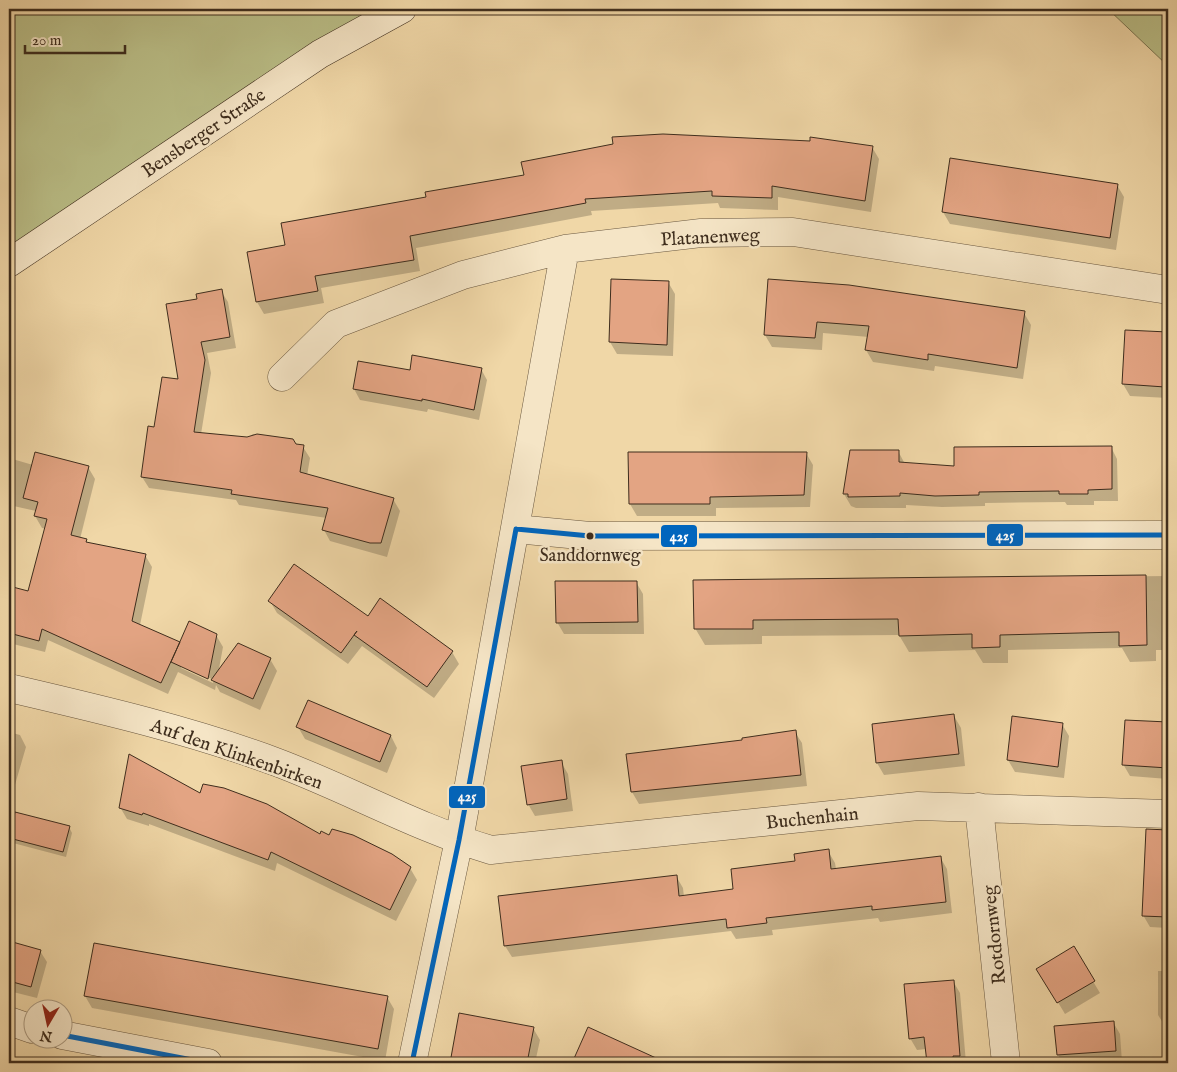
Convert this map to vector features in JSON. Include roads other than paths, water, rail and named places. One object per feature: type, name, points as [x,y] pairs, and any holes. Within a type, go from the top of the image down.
[{"type":"street","name":"Bensberger Straße","points":[[9,263],[320,54],[402,9]]},
{"type":"street","name":"Platanenweg","points":[[282,377],[336,324],[463,275],[565,249],[701,233],[793,232],[1168,290]]},
{"type":"street","points":[[412,1063],[459,840],[565,249]]},
{"type":"street","points":[[516,529],[590,536],[1168,535]]},
{"type":"street","name":"Auf den Klinkenbirken","points":[[9,688],[127,716],[276,762],[459,840]]},
{"type":"street","name":"Buchenhain","points":[[459,840],[491,850],[918,806],[1168,814]]},
{"type":"street","name":"Rotdornweg","points":[[979,807],[1006,1063]]},
{"type":"street","points":[[9,1021],[22,1025]]},
{"type":"street","points":[[72,1037],[208,1063]]},
{"type":"place","name":"Sanddornweg","points":[[590,536]]}]
